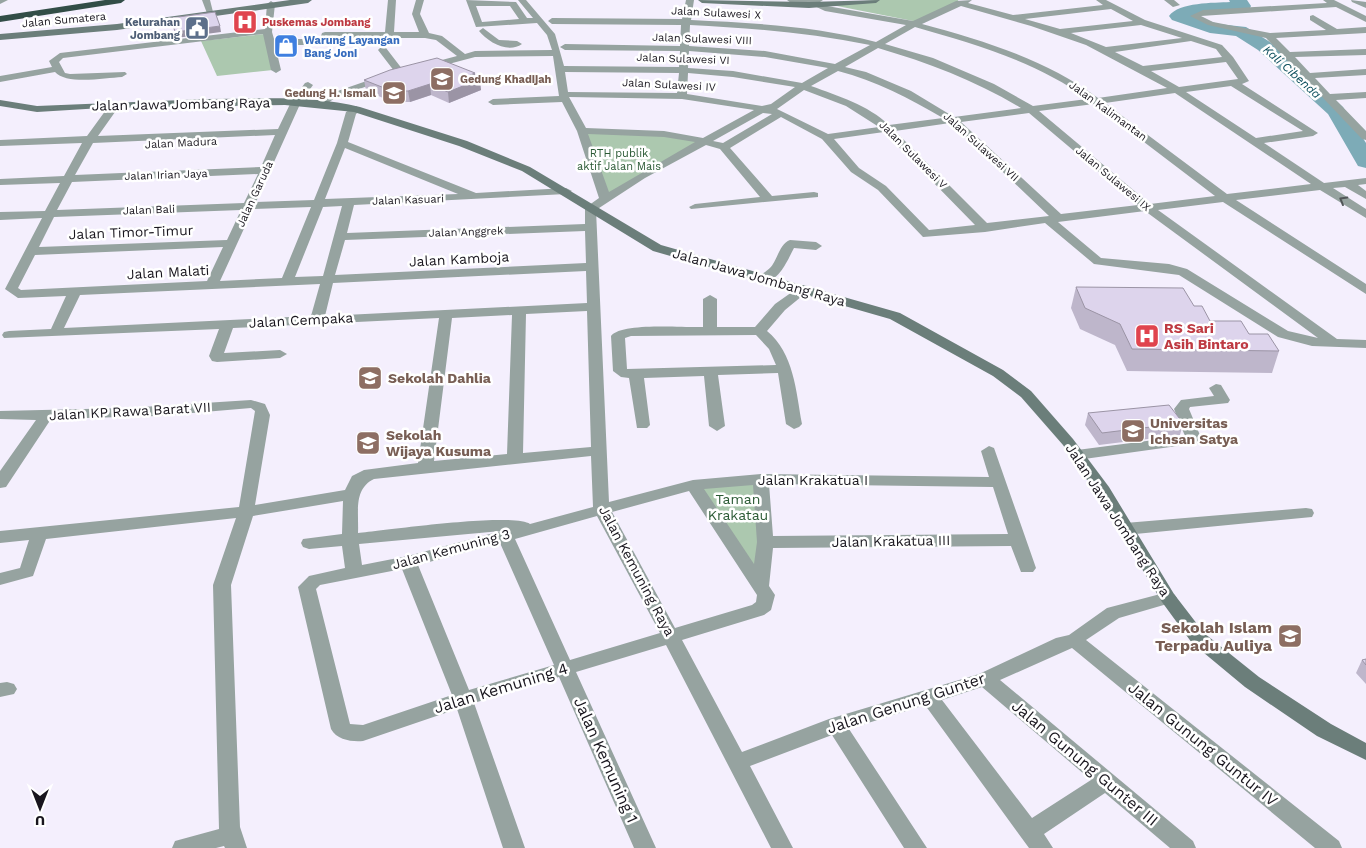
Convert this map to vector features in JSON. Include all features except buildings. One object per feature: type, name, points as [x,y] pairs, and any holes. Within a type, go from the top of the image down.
[{"type":"highway","points":[[0,12],[80,0]]},
{"type":"highway","points":[[0,19],[121,0]]},
{"type":"main road","name":"Jalan Sumatera","points":[[0,37],[117,26],[211,14],[270,3],[308,0]]},
{"type":"main road","points":[[702,0],[876,0]]},
{"type":"main road","name":"Jalan Jawa Jombang Raya","points":[[3,105],[41,107],[296,102],[321,103],[356,109],[525,168],[566,191],[598,203],[657,248],[895,316],[998,373],[1026,394],[1051,421],[1103,491],[1168,598],[1198,638],[1252,682],[1324,730],[1366,752]]},
{"type":"street","points":[[206,0],[211,14]]},
{"type":"street","points":[[389,34],[392,0]]},
{"type":"street","points":[[420,0],[416,14],[425,35]]},
{"type":"street","points":[[522,0],[539,20]]},
{"type":"street","points":[[682,96],[686,22],[690,0]]},
{"type":"street","points":[[791,0],[818,1]]},
{"type":"street","points":[[826,137],[1244,80],[1230,59],[1219,47],[1142,22],[1109,7],[1100,0]]},
{"type":"street","points":[[1168,0],[1176,5]]},
{"type":"street","points":[[1327,0],[1366,19]]},
{"type":"street","points":[[1355,0],[1366,5]]},
{"type":"street","name":"Jalan Kalimantan","points":[[818,1],[988,41],[1064,72],[1108,99],[1231,198],[1366,279]]},
{"type":"street","points":[[724,147],[803,86],[916,23],[964,1],[1105,50],[1179,90],[1320,187],[1366,214]]},
{"type":"street","points":[[525,21],[513,4],[470,2],[479,25],[539,20],[549,24],[551,34],[561,50],[560,69],[568,97],[582,131],[598,203],[622,189],[640,184],[703,141],[748,105]]},
{"type":"street","points":[[270,3],[269,30],[267,31],[276,70]]},
{"type":"street","points":[[1335,5],[1196,14],[1194,16],[1204,21],[1248,29],[1270,36],[1366,30]]},
{"type":"street","points":[[1010,18],[1109,7]]},
{"type":"street","points":[[1313,18],[1336,32]]},
{"type":"street","name":"Jalan Sulawesi X","points":[[530,43],[499,43],[484,33],[549,24],[686,22],[756,26],[832,35],[877,45]]},
{"type":"street","points":[[1057,33],[1142,22]]},
{"type":"street","name":"Jalan Kalimantan","points":[[916,23],[1003,52],[1072,83],[1231,198],[1366,290]]},
{"type":"street","points":[[1248,29],[1322,24]]},
{"type":"street","points":[[122,74],[70,77],[62,75],[57,70],[54,61],[60,56],[267,31]]},
{"type":"street","points":[[270,42],[324,42],[325,35],[425,35],[439,38],[464,57]]},
{"type":"street","points":[[1270,36],[1366,137]]},
{"type":"street","points":[[1105,50],[1191,39]]},
{"type":"street","name":"Jalan Sulawesi IX","points":[[877,45],[930,60],[991,86],[1030,109],[1148,208],[1334,343]]},
{"type":"street","points":[[383,50],[408,72]]},
{"type":"street","name":"Jalan Sulawesi VIII","points":[[321,103],[350,90],[408,72],[486,53],[561,50],[738,50],[838,66]]},
{"type":"street","points":[[1288,56],[1366,52]]},
{"type":"street","points":[[1140,69],[1230,59]]},
{"type":"street","name":"Jalan Sulawesi VII","points":[[838,66],[865,74],[924,100],[953,120],[1098,261],[1169,268],[1183,272],[1283,334],[1297,339],[1366,344]]},
{"type":"street","name":"Jalan Sulawesi VI","points":[[560,69],[683,70],[733,74],[803,86]]},
{"type":"street","points":[[0,79],[57,70]]},
{"type":"street","points":[[1308,76],[1366,72]]},
{"type":"street","points":[[1238,82],[1312,131],[1309,134],[1254,141]]},
{"type":"street","name":"Jalan Garuda","points":[[212,285],[296,102],[308,85]]},
{"type":"street","name":"Jalan Sulawesi V","points":[[803,86],[850,104],[878,120],[985,228]]},
{"type":"street","points":[[1330,97],[1366,95]]},
{"type":"street","name":"Jalan Sulawesi IV","points":[[493,102],[568,97],[682,96],[773,110],[826,137]]},
{"type":"street","points":[[6,291],[32,251],[82,149],[115,105]]},
{"type":"street","points":[[287,282],[342,144],[351,112],[356,109]]},
{"type":"street","points":[[703,141],[773,110]]},
{"type":"street","points":[[1351,120],[1366,119]]},
{"type":"street","points":[[582,131],[664,134],[724,147],[769,200]]},
{"type":"street","name":"Jalan Madura","points":[[0,143],[89,138],[282,136]]},
{"type":"street","name":"Jalan Madura","points":[[0,152],[82,149],[282,136]]},
{"type":"street","points":[[826,137],[855,170],[882,188],[927,234],[1366,182]]},
{"type":"street","points":[[342,144],[474,197]]},
{"type":"street","name":"Jalan Irian Jaya","points":[[0,182],[266,170]]},
{"type":"street","points":[[1348,184],[1366,196]]},
{"type":"street","name":"Jalan Kasuari","points":[[249,206],[474,197],[566,191]]},
{"type":"street","points":[[695,207],[814,194]]},
{"type":"street","points":[[317,320],[349,202]]},
{"type":"street","name":"Jalan Kemuning Raya","points":[[598,203],[590,227],[597,451],[601,508],[782,848]]},
{"type":"street","name":"Jalan Bali","points":[[0,216],[249,206]]},
{"type":"street","name":"Jalan Anggrek","points":[[341,237],[590,227]]},
{"type":"street","name":"Jalan Timor-Timur","points":[[32,251],[232,243]]},
{"type":"street","points":[[764,278],[777,268],[790,244],[816,246]]},
{"type":"street","name":"Jalan Kamboja","points":[[328,280],[591,267]]},
{"type":"street","name":"Jalan Malati","points":[[6,291],[18,294],[328,280]]},
{"type":"street","points":[[759,331],[780,307],[802,289]]},
{"type":"street","points":[[56,332],[75,291]]},
{"type":"street","points":[[710,299],[710,330]]},
{"type":"street","name":"Jalan Cempaka","points":[[9,335],[593,307]]},
{"type":"street","points":[[515,458],[519,310]]},
{"type":"street","points":[[425,467],[446,314]]},
{"type":"street","points":[[228,324],[216,356],[218,358],[280,354]]},
{"type":"street","points":[[785,369],[626,374],[620,370],[620,334],[630,332],[710,330],[759,331],[765,334],[785,369],[794,424]]},
{"type":"street","points":[[710,370],[717,426]]},
{"type":"street","points":[[636,373],[642,424]]},
{"type":"street","points":[[1076,455],[1194,440],[1181,409],[1186,403],[1223,400],[1216,388]]},
{"type":"street","name":"Jalan KP Rawa Barat VII","points":[[0,414],[47,415],[191,410],[251,404],[259,406],[263,415],[246,512]]},
{"type":"street","points":[[0,483],[47,415]]},
{"type":"street","points":[[354,573],[350,539],[351,494],[358,480],[370,474],[425,467],[597,451]]},
{"type":"street","points":[[989,451],[1026,568]]},
{"type":"street","points":[[761,479],[765,542],[761,586]]},
{"type":"street","name":"Jalan Krakatua I","points":[[601,508],[692,485],[761,479],[999,482]]},
{"type":"street","points":[[692,485],[761,586]]},
{"type":"street","points":[[0,536],[39,534],[246,512],[351,494]]},
{"type":"street","name":"Jalan Kemuning 3","points":[[338,720],[307,592],[307,587],[315,580],[408,562],[601,508]]},
{"type":"street","points":[[184,848],[234,841],[229,827],[222,584],[246,512]]},
{"type":"street","points":[[1125,529],[1306,513]]},
{"type":"street","points":[[310,544],[499,525],[518,525],[534,528]]},
{"type":"street","points":[[0,579],[27,572],[39,534]]},
{"type":"street","name":"Jalan Kemuning 1","points":[[505,535],[645,848]]},
{"type":"street","name":"Jalan Krakatua III","points":[[765,542],[1017,540]]},
{"type":"street","points":[[408,562],[463,699],[514,848]]},
{"type":"street","name":"Jalan Kemuning 4","points":[[338,720],[341,729],[346,733],[363,732],[463,699],[758,610],[767,600],[761,586]]},
{"type":"street","name":"Jalan Genung Gunter","points":[[736,763],[836,725],[985,679],[1063,643],[1076,639],[1113,613],[1168,598]]},
{"type":"street","name":"Jalan Gunung Guntur IV","points":[[1076,639],[1331,848]]},
{"type":"street","name":"Jalan Gunung Gunter III","points":[[985,679],[1185,848]]},
{"type":"street","points":[[930,696],[1036,840],[1106,781]]},
{"type":"street","points":[[836,725],[916,848]]},
{"type":"green space","points":[[876,0],[958,0],[959,3],[918,22],[827,4]]},
{"type":"green space","points":[[264,34],[273,70],[217,76],[201,41]]},
{"type":"green space","name":"RTH publik aktif Jalan Mais","points":[[582,131],[664,134],[704,141],[605,198]]},
{"type":"green space","name":"Taman Krakatau","points":[[761,479],[761,585],[693,485]]},
{"type":"waterway","name":"Kali Cibenda","points":[[1237,0],[1243,6],[1193,10],[1178,16],[1216,29],[1240,31],[1264,46],[1336,111],[1366,161]]},
{"type":"place","name":"Puskemas Jombang","points":[[245,22]]},
{"type":"place","name":"Kelurahan Jombang","points":[[197,28]]},
{"type":"place","name":"Warung Layangan Bang Joni","points":[[286,46]]},
{"type":"place","name":"Gedung Khadijah","points":[[442,79]]},
{"type":"place","name":"Gedung H. Ismail","points":[[394,93]]},
{"type":"place","name":"RS Sari Asih Bintaro","points":[[1147,336]]},
{"type":"place","name":"Sekolah Dahlia","points":[[370,378]]},
{"type":"place","name":"Universitas Ichsan Satya","points":[[1133,431]]},
{"type":"place","name":"Sekolah Wijaya Kusuma","points":[[368,443]]},
{"type":"place","name":"Sekolah Islam Terpadu Auliya","points":[[1290,636]]}]
